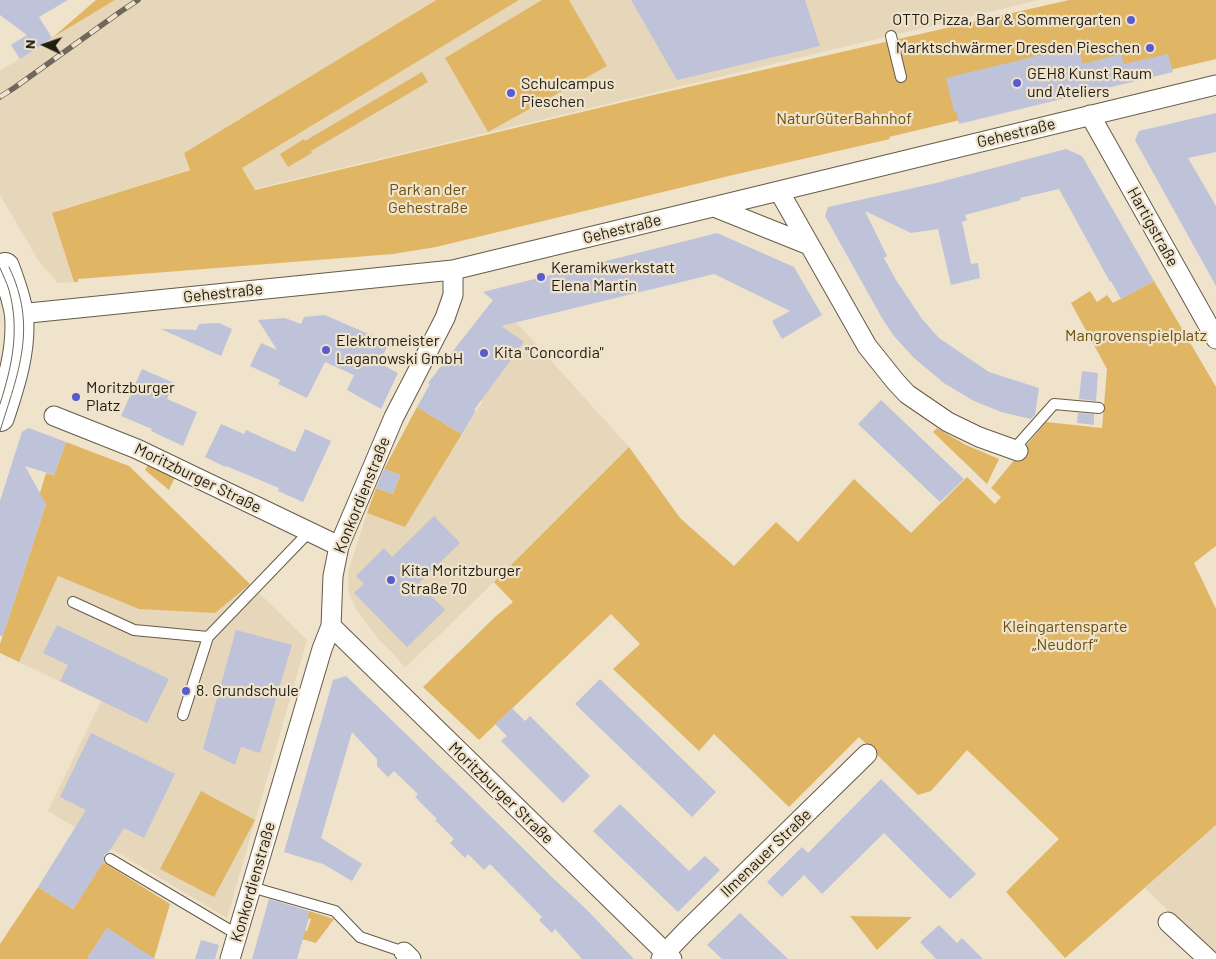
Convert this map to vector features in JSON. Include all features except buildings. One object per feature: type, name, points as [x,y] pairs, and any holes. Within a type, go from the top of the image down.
[{"type":"street","name":"Gehestraße","points":[[19,314],[453,270],[1216,85]]},
{"type":"street","name":"Hartigstraße","points":[[1090,115],[1215,337]]},
{"type":"street","points":[[778,191],[867,346],[895,381],[907,394],[948,422],[979,437],[1016,450]]},
{"type":"street","points":[[714,207],[809,245]]},
{"type":"street","points":[[0,417],[4,389],[17,355],[19,334],[19,314],[13,289],[4,267]]},
{"type":"street","name":"Konkordienstraße","points":[[230,959],[322,649],[331,626],[333,576],[339,546],[394,417],[445,318],[453,295],[453,270]]},
{"type":"street","name":"Moritzburger Straße","points":[[54,416],[138,449],[339,546]]},
{"type":"street","name":"Moritzburger Straße","points":[[331,626],[666,957]]},
{"type":"street","name":"Ilmenauer Straße","points":[[666,957],[867,754]]},
{"type":"street","points":[[1168,922],[1208,959]]},
{"type":"lane","points":[[891,36],[901,78]]},
{"type":"lane","points":[[1016,450],[1054,404],[1099,408]]},
{"type":"lane","points":[[183,715],[208,637],[309,532]]},
{"type":"lane","points":[[73,602],[134,630],[208,637]]},
{"type":"lane","points":[[110,859],[224,927],[238,933]]},
{"type":"lane","points":[[251,887],[335,911],[360,937],[407,956]]},
{"type":"shaded area","points":[[115,0],[435,0],[184,153],[190,169],[52,213],[74,282],[58,283],[40,263],[0,195],[0,71]]},
{"type":"shaded area","name":"Schulcampus Pieschen","points":[[519,0],[1039,0],[254,189],[242,168]]},
{"type":"shaded area","points":[[493,300],[517,323],[629,447],[405,668],[380,641],[357,611],[349,594],[348,573],[367,513],[405,526],[483,401],[437,371]]},
{"type":"shaded area","name":"8. Grundschule","points":[[129,466],[307,640],[227,918],[48,811],[101,701],[19,662],[58,576]]},
{"type":"shaded area","points":[[1216,825],[1216,958],[1145,888]]},
{"type":"green space","points":[[96,0],[115,0],[52,38]]},
{"type":"green space","name":"Park an der Gehestraße","points":[[436,0],[519,0],[242,168],[255,190],[649,96],[1069,0],[1216,0],[1216,59],[436,247],[393,254],[78,279],[78,282],[74,282],[52,213],[190,170],[184,153]]},
{"type":"green space","points":[[542,0],[569,0],[607,66],[488,132],[445,58]]},
{"type":"green space","points":[[422,72],[428,82],[311,151],[312,153],[288,167],[280,154]]},
{"type":"green space","name":"Kleingartensparte „Neudorf“","points":[[1154,281],[1216,387],[1216,546],[1194,563],[1216,609],[1216,825],[1065,958],[1006,892],[1059,839],[967,750],[931,791],[918,795],[859,737],[789,807],[714,734],[699,751],[613,669],[640,644],[611,614],[479,740],[423,687],[513,602],[494,582],[629,447],[680,518],[734,566],[776,522],[798,542],[854,479],[911,533],[967,477],[995,504],[1001,497],[991,488],[1046,422],[1102,428],[1107,369],[1071,303],[1090,291],[1097,302],[1107,295],[1113,303]]},
{"type":"green space","points":[[417,407],[462,434],[405,527],[367,513],[376,488],[393,494],[400,475],[384,469]]},
{"type":"green space","points":[[937,428],[966,445],[999,459],[987,484],[933,432]]},
{"type":"green space","points":[[66,442],[129,466],[250,584],[215,613],[139,609],[58,576],[19,662],[0,653],[0,644],[46,504],[39,496],[46,473],[54,475]]},
{"type":"green space","points":[[148,465],[175,477],[169,490],[145,470]]},
{"type":"green space","points":[[201,791],[255,820],[214,897],[160,869]]},
{"type":"green space","points":[[103,862],[170,904],[154,959],[107,928],[87,959],[0,959],[0,944],[38,887],[73,909]]},
{"type":"green space","points":[[309,911],[334,919],[316,943],[295,937],[297,928],[307,931],[311,919],[307,918]]},
{"type":"green space","points":[[850,916],[912,917],[877,950]]},
{"type":"tram line","points":[[0,431],[18,369],[24,330],[18,289],[9,267]]},
{"type":"tram line","points":[[0,268],[8,287],[14,319],[11,362],[0,404]]},
{"type":"railway","points":[[0,97],[138,0]]},
{"type":"place","name":"OTTO Pizza, Bar & Sommergarten","points":[[1131,20]]},
{"type":"place","name":"Marktschwärmer Dresden Pieschen","points":[[1150,48]]},
{"type":"place","name":"GEH8 Kunst Raum und Ateliers","points":[[1017,83]]},
{"type":"place","name":"Schulcampus Pieschen","points":[[511,93]]},
{"type":"place","name":"Keramikwerkstatt Elena Martin","points":[[541,277]]},
{"type":"place","name":"Elektromeister Laganowski GmbH","points":[[326,350]]},
{"type":"place","name":"Kita \"Concordia\"","points":[[484,353]]},
{"type":"place","name":"Moritzburger Platz","points":[[76,397]]},
{"type":"place","name":"Kita Moritzburger Straße 70","points":[[391,580]]},
{"type":"place","name":"8. Grundschule","points":[[186,691]]},
{"type":"park label","name":"NaturGüterBahnhof","points":[[844,119]]},
{"type":"park label","name":"Mangrovenspielplatz","points":[[1136,336]]}]
